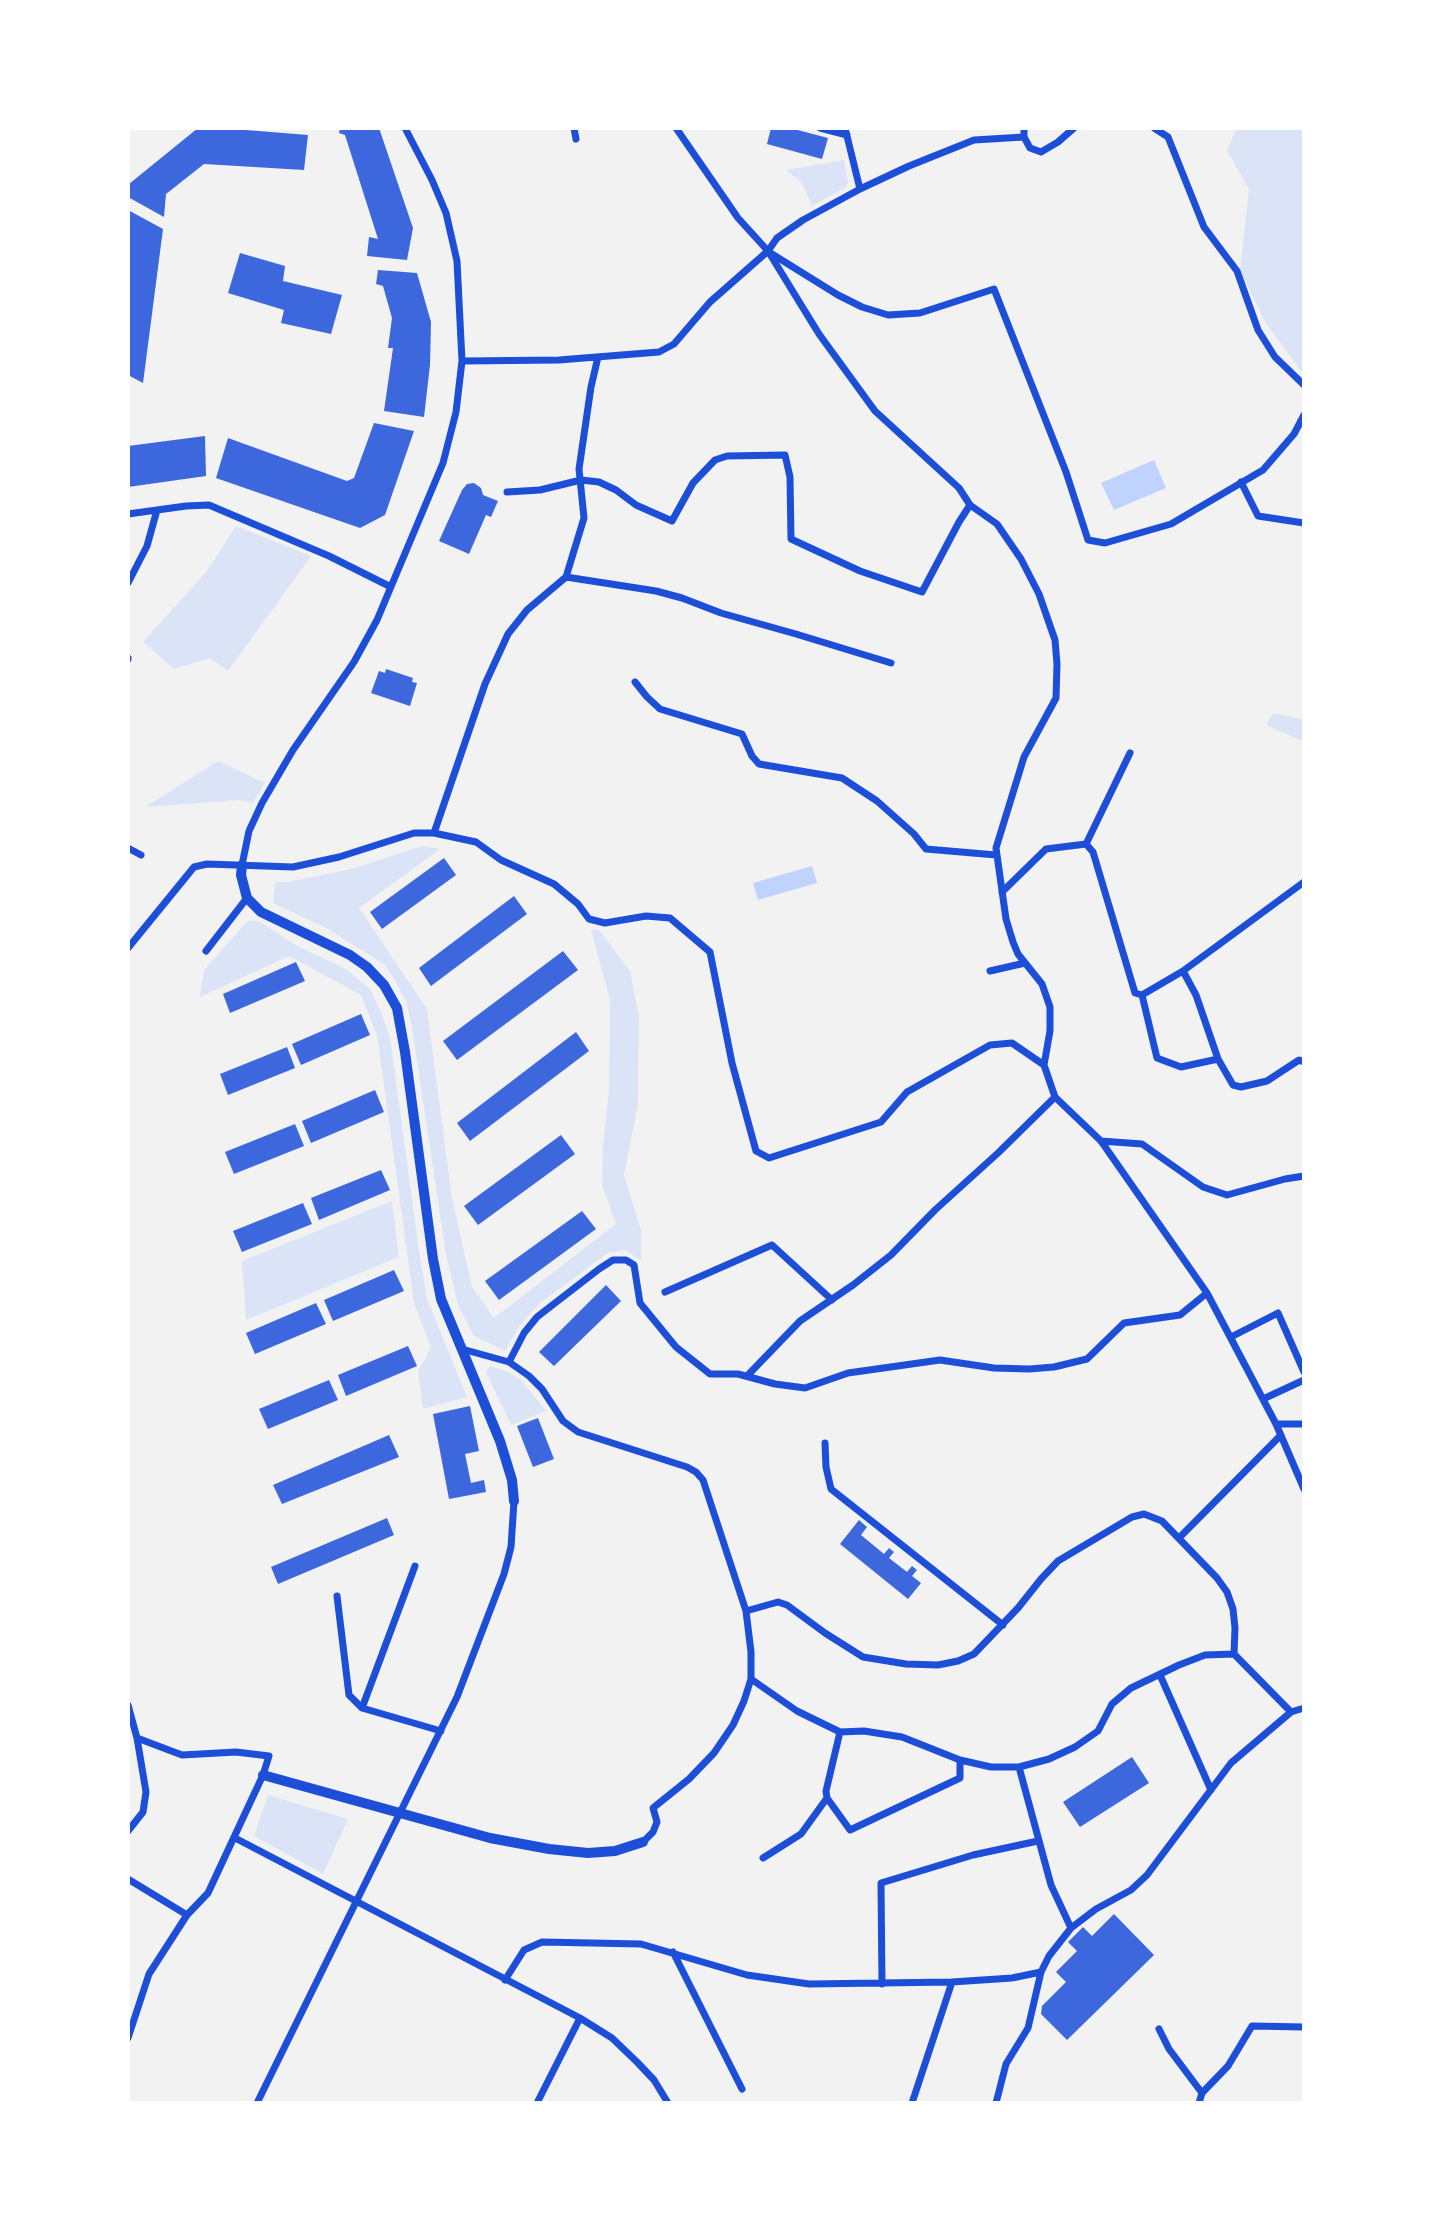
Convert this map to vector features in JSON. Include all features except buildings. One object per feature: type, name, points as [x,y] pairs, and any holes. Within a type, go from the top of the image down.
[{"type":"street","points":[[257,2103],[457,1697],[504,1574],[511,1547],[514,1501],[512,1480],[500,1441],[441,1299],[397,1007],[384,985],[367,967],[349,955],[261,912],[247,898],[242,875],[249,831],[262,803],[293,750],[360,652],[391,587],[443,463],[456,412],[462,361],[457,261],[446,213],[404,128]]},
{"type":"street","points":[[575,128],[576,139]]},
{"type":"street","points":[[676,128],[738,218],[768,251],[819,334],[875,411],[958,488],[970,505],[997,524],[1021,559],[1047,614],[1055,640],[1056,698],[1024,757],[996,848],[1006,919],[1017,954],[1042,984],[1050,1007],[1050,1031],[1044,1065],[1055,1097],[1101,1141],[1207,1293],[1276,1424],[1304,1489]]},
{"type":"street","points":[[820,128],[846,132],[860,189]]},
{"type":"street","points":[[1024,128],[1024,137],[1030,148],[1041,152],[1074,128]]},
{"type":"street","points":[[1154,128],[1168,137],[1204,227],[1237,271],[1258,330],[1275,358],[1304,386]]},
{"type":"street","points":[[462,361],[559,360],[659,352],[674,344],[710,302],[768,251],[776,238],[785,232],[860,189],[974,140],[1024,137]]},
{"type":"street","points":[[768,251],[838,295],[862,307],[888,314],[920,313],[994,289],[1066,472],[1088,540],[1105,543],[1171,524],[1263,470],[1294,434],[1304,415]]},
{"type":"street","points":[[434,833],[485,684],[508,634],[527,610],[566,576],[584,518],[579,469],[598,358]]},
{"type":"street","points":[[507,492],[540,490],[581,480],[598,482],[616,490],[636,505],[672,521],[694,483],[715,460],[727,456],[785,455],[790,477],[791,539],[860,570],[922,592],[958,522],[970,505]]},
{"type":"street","points":[[1241,482],[1258,516],[1304,523]]},
{"type":"street","points":[[128,514],[209,505],[329,556],[391,587]]},
{"type":"street","points":[[128,583],[147,545],[158,510]]},
{"type":"street","points":[[566,576],[656,591],[891,663]]},
{"type":"street","points":[[635,682],[660,709],[742,734],[752,756],[759,764],[770,768],[842,778],[877,801],[915,834],[926,849],[996,855]]},
{"type":"street","points":[[1086,844],[1130,753]]},
{"type":"street","points":[[128,948],[194,867],[207,864],[293,867],[339,857],[414,833],[434,833],[476,842],[501,860],[554,884],[578,904],[589,919],[605,923],[646,916],[670,918],[710,952],[732,1063],[756,1151],[769,1158],[881,1122],[906,1092],[990,1045],[1012,1043],[1044,1065]]},
{"type":"street","points":[[1002,892],[1046,849],[1086,844]]},
{"type":"street","points":[[1086,844],[1093,852],[1135,993],[1142,995],[1183,971],[1304,882]]},
{"type":"street","points":[[128,848],[141,856]]},
{"type":"street","points":[[206,951],[247,898]]},
{"type":"street","points":[[990,971],[1025,963]]},
{"type":"street","points":[[1183,971],[1196,995],[1218,1059],[1233,1085],[1241,1087],[1267,1081],[1299,1060],[1304,1062]]},
{"type":"street","points":[[1142,995],[1157,1058],[1181,1067],[1218,1059]]},
{"type":"street","points":[[747,1376],[800,1321],[891,1255],[1055,1097]]},
{"type":"street","points":[[1101,1141],[1142,1144],[1203,1187],[1227,1195],[1304,1176]]},
{"type":"street","points":[[665,1292],[772,1245],[832,1300]]},
{"type":"street","points":[[509,1362],[524,1333],[537,1317],[613,1260],[626,1260],[634,1265],[640,1303],[676,1346],[710,1374],[747,1376],[775,1384],[805,1388],[848,1373],[940,1360],[994,1368],[1054,1367],[1087,1359],[1124,1323],[1180,1315],[1207,1293]]},
{"type":"street","points":[[1231,1337],[1278,1313],[1304,1371]]},
{"type":"street","points":[[263,1775],[491,1838],[549,1849],[588,1853],[615,1852],[643,1842],[653,1832],[657,1822],[653,1808],[689,1779],[714,1752],[733,1725],[751,1679],[746,1611],[703,1480],[687,1467],[578,1432],[563,1421],[529,1376],[509,1362],[461,1349]]},
{"type":"street","points":[[1263,1399],[1304,1380]]},
{"type":"street","points":[[1276,1424],[1304,1424]]},
{"type":"street","points":[[1179,1538],[1281,1435]]},
{"type":"street","points":[[825,1443],[826,1467],[831,1489],[1003,1625]]},
{"type":"street","points":[[746,1611],[778,1602],[787,1605],[863,1657],[906,1664],[938,1665],[958,1661],[974,1654],[1058,1561],[1132,1517],[1144,1514],[1162,1521],[1227,1592],[1233,1609],[1234,1654]]},
{"type":"street","points":[[362,1708],[415,1566]]},
{"type":"street","points":[[337,1596],[349,1695],[362,1708],[441,1731]]},
{"type":"street","points":[[751,1679],[797,1711],[840,1732],[864,1731],[902,1737],[960,1760],[990,1767],[1019,1767],[1049,1759],[1076,1747],[1098,1731],[1112,1704],[1130,1688],[1205,1655],[1234,1654],[1292,1712]]},
{"type":"street","points":[[1160,1675],[1211,1790]]},
{"type":"street","points":[[128,1705],[137,1738],[146,1792],[142,1812],[128,1831]]},
{"type":"street","points":[[996,2103],[1006,2064],[1028,2028],[1041,1972],[1049,1956],[1071,1928],[1096,1909],[1131,1890],[1147,1875],[1231,1763],[1292,1712],[1304,1708]]},
{"type":"street","points":[[840,1732],[826,1791],[827,1798],[850,1830],[960,1778],[960,1760]]},
{"type":"street","points":[[128,2038],[149,1974],[187,1915],[208,1893],[263,1775],[269,1755],[236,1752],[182,1755],[137,1738]]},
{"type":"street","points":[[1019,1767],[1051,1885],[1071,1928]]},
{"type":"street","points":[[762,1858],[801,1834],[827,1798]]},
{"type":"street","points":[[235,1838],[580,2018],[612,2038],[637,2062],[654,2080],[668,2103]]},
{"type":"street","points":[[882,1984],[881,1883],[973,1855],[1038,1841]]},
{"type":"street","points":[[128,1878],[187,1915]]},
{"type":"street","points":[[505,1980],[524,1950],[542,1942],[641,1944],[747,1975],[840,1985],[1012,1979],[1041,1972]]},
{"type":"street","points":[[673,1952],[742,2089]]},
{"type":"street","points":[[912,2103],[952,1982]]},
{"type":"street","points":[[537,2103],[580,2018]]},
{"type":"street","points":[[1199,2103],[1202,2093],[1227,2066],[1252,2026],[1304,2026]]},
{"type":"street","points":[[1159,2029],[1169,2049],[1202,2093]]},
{"type":"shaded area","points":[[1236,128],[1304,128],[1304,375],[1265,322],[1240,270],[1249,189],[1227,151]]},
{"type":"shaded area","points":[[844,160],[848,183],[845,188],[812,206],[802,183],[786,170]]},
{"type":"shaded area","points":[[236,526],[311,556],[228,671],[210,658],[174,669],[143,642],[207,571]]},
{"type":"shaded area","points":[[1273,713],[1304,720],[1304,742],[1266,725]]},
{"type":"shaded area","points":[[218,761],[265,783],[253,803],[239,800],[145,807]]},
{"type":"shaded area","points":[[422,846],[440,849],[359,908],[427,1009],[452,1198],[472,1287],[494,1318],[616,1224],[602,1185],[609,1090],[610,1000],[591,930],[599,930],[630,971],[639,1016],[638,1104],[624,1175],[641,1230],[641,1261],[625,1250],[608,1253],[539,1304],[520,1325],[505,1351],[474,1336],[458,1305],[446,1255],[406,1001],[385,965],[328,929],[273,903],[275,882],[288,882],[355,868]]},
{"type":"shaded area","points":[[248,921],[259,921],[297,946],[346,969],[370,989],[381,1012],[390,1037],[427,1299],[467,1397],[423,1409],[418,1371],[431,1348],[414,1303],[377,1035],[361,995],[289,956],[200,997],[204,970]]},
{"type":"shaded area","points":[[392,1201],[399,1257],[246,1320],[242,1261]]},
{"type":"shaded area","points":[[490,1366],[521,1380],[546,1411],[511,1425],[486,1372]]},
{"type":"shaded area","points":[[268,1795],[348,1819],[323,1874],[254,1836]]},
{"type":"water","points":[[1154,460],[1166,488],[1114,510],[1101,483]]},
{"type":"water","points":[[812,866],[817,883],[758,900],[753,883]]}]
